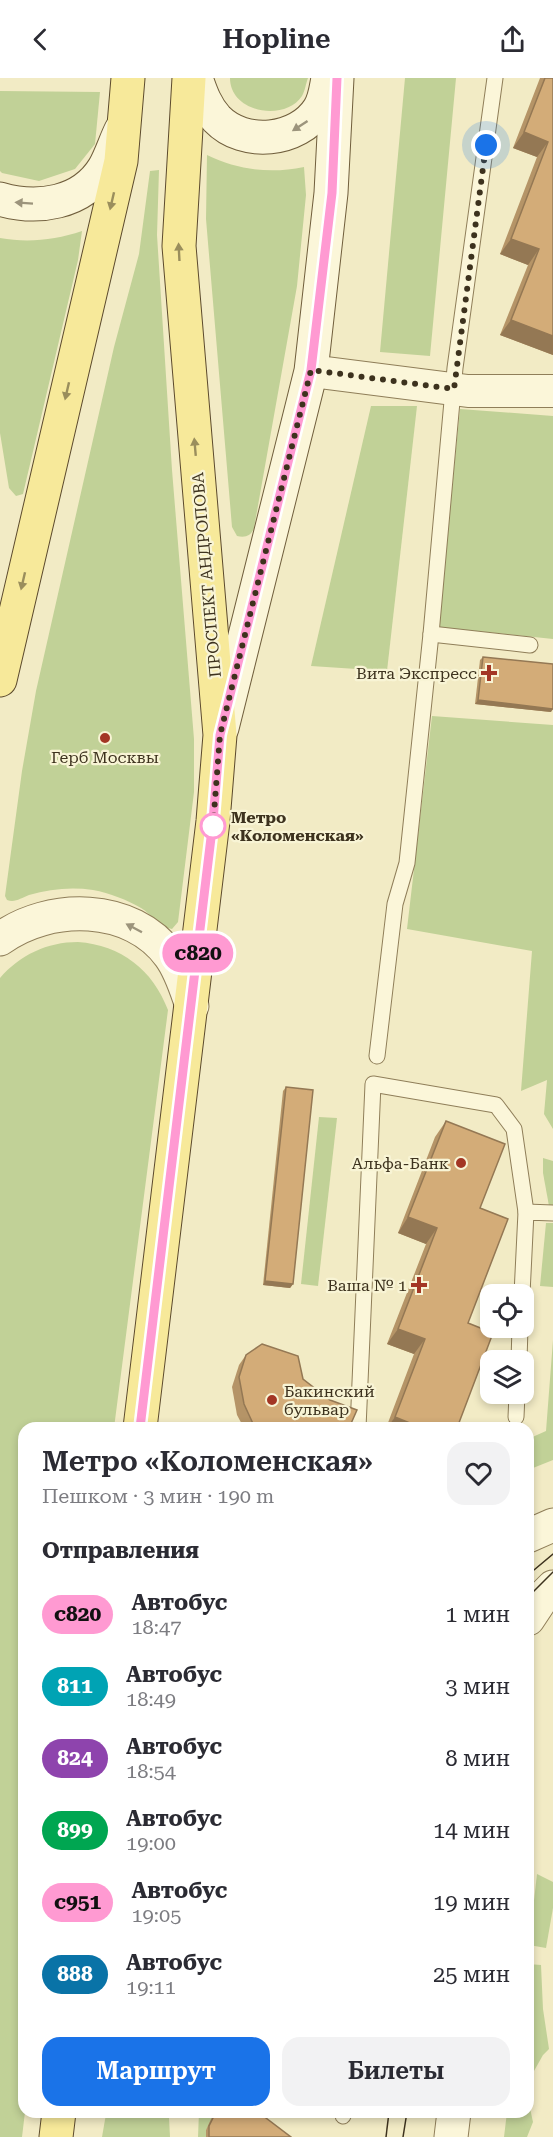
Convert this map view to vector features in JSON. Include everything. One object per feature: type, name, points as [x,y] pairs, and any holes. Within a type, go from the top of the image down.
[{"type":"main road","points":[[0,680],[121,161],[128,78]]},
{"type":"main road","name":"ПРОСПЕКТ АНДРОПОВА","points":[[141,1422],[192,1006],[213,821],[220,735],[178,246],[189,78]]},
{"type":"main road","points":[[196,78],[202,99],[217,119],[242,135],[270,138],[300,128],[313,118],[323,101],[328,78]]},
{"type":"main road","points":[[220,735],[311,370],[332,193],[337,78]]},
{"type":"main road","points":[[0,199],[31,204],[51,203],[75,195],[89,186],[104,169],[124,123]]},
{"type":"main road","points":[[0,939],[20,926],[53,915],[87,914],[113,919],[144,933],[170,956],[183,979],[192,1006]]},
{"type":"main road","points":[[534,1533],[553,1525]]},
{"type":"main road","points":[[534,1610],[553,1587]]},
{"type":"main road","points":[[450,2137],[453,2118]]},
{"type":"street","points":[[311,370],[468,391],[553,391]]},
{"type":"lane","points":[[376,1056],[395,904],[406,863],[431,634],[454,389],[495,78]]},
{"type":"lane","points":[[431,634],[530,645]]},
{"type":"lane","points":[[358,1422],[373,1084],[496,1106],[514,1129],[525,1212],[522,1284]]},
{"type":"lane","points":[[525,1212],[553,1213]]},
{"type":"lane","points":[[516,1417],[517,1404]]},
{"type":"green space","points":[[230,78],[308,78],[302,96],[294,104],[272,111],[248,106],[239,99],[232,90]]},
{"type":"green space","points":[[405,78],[456,78],[430,356],[380,352]]},
{"type":"green space","points":[[0,91],[100,92],[95,144],[75,169],[39,181],[2,173],[0,171]]},
{"type":"green space","points":[[207,155],[230,164],[254,169],[279,170],[304,167],[306,195],[297,286],[254,528],[249,535],[243,537],[237,536],[232,527],[206,219]]},
{"type":"green space","points":[[159,170],[157,235],[172,470],[194,739],[194,792],[178,922],[172,929],[164,926],[130,902],[93,890],[53,890],[13,901],[7,900],[5,896],[22,771],[36,691],[114,347],[139,254],[150,171]]},
{"type":"green space","points":[[82,231],[78,260],[23,494],[16,496],[9,488],[0,433],[0,238],[41,240]]},
{"type":"green space","points":[[371,406],[417,406],[387,671],[311,666]]},
{"type":"green space","points":[[460,409],[553,416],[553,639],[438,627]]},
{"type":"green space","points":[[432,716],[553,725],[553,1129],[544,1114],[547,1080],[521,1091],[532,951],[407,929]]},
{"type":"green space","points":[[67,943],[94,944],[108,948],[134,962],[154,983],[168,1010],[115,1422],[18,1422],[18,2118],[24,2118],[22,2137],[0,2137],[0,978],[16,963],[35,951]]},
{"type":"green space","points":[[319,1117],[337,1118],[318,1286],[301,1284]]},
{"type":"green space","points":[[543,1158],[553,1161],[553,1207],[549,1206],[543,1173]]},
{"type":"green space","points":[[546,1223],[553,1223],[553,1287],[540,1286]]},
{"type":"green space","points":[[553,1340],[553,1460],[534,1468],[534,1436],[546,1431]]},
{"type":"green space","points":[[537,1874],[553,1882],[553,1908],[546,1948],[534,1946],[534,1901]]},
{"type":"green space","points":[[534,1964],[541,1965],[543,2009],[549,2049],[534,2071]]},
{"type":"green space","points":[[105,2118],[169,2118],[170,2137],[102,2137]]},
{"type":"green space","points":[[199,2118],[213,2118],[206,2130],[206,2137],[198,2137]]},
{"type":"green space","points":[[506,2118],[532,2118],[533,2122],[527,2137],[504,2137]]},
{"type":"building","points":[[545,78],[553,78],[553,336],[511,320],[539,249],[511,239],[548,142],[524,132]]},
{"type":"building","points":[[483,657],[553,664],[553,709],[478,700]]},
{"type":"building","points":[[286,1087],[313,1090],[293,1284],[265,1281]]},
{"type":"building","points":[[446,1121],[505,1144],[480,1208],[508,1219],[483,1284],[480,1284],[480,1292],[468,1323],[480,1328],[480,1338],[491,1338],[487,1350],[480,1350],[480,1367],[459,1422],[407,1422],[395,1417],[425,1339],[398,1329],[437,1228],[408,1217]]},
{"type":"building","name":"Бакинский бульвар","points":[[262,1344],[298,1356],[303,1379],[330,1400],[357,1410],[352,1422],[252,1422],[244,1404],[239,1377],[246,1355]]},
{"type":"building","points":[[213,2118],[266,2118],[291,2137],[209,2137],[209,2126]]},
{"type":"tram line","points":[[534,1570],[553,1554]]},
{"type":"tram line","points":[[534,1591],[553,1572]]},
{"type":"tram line","points":[[386,2137],[388,2118]]},
{"type":"tram line","points":[[403,2137],[406,2118]]},
{"type":"bus line","name":"с820","points":[[141,1422],[192,1006],[213,821],[220,735],[311,370],[332,193],[337,78]]},
{"type":"place","name":"Вита Экспресс","points":[[489,673]]},
{"type":"place","name":"Герб Москвы","points":[[105,738]]},
{"type":"place","name":"Метро «Коломенская»","points":[[213,826]]},
{"type":"place","name":"Альфа-Банк","points":[[461,1163]]},
{"type":"place","name":"Ваша № 1","points":[[419,1285]]},
{"type":"place","name":"Бакинский бульвар","points":[[272,1400]]},
{"type":"route","points":[[213,826],[220,735],[311,370],[454,389],[486,145]]}]
